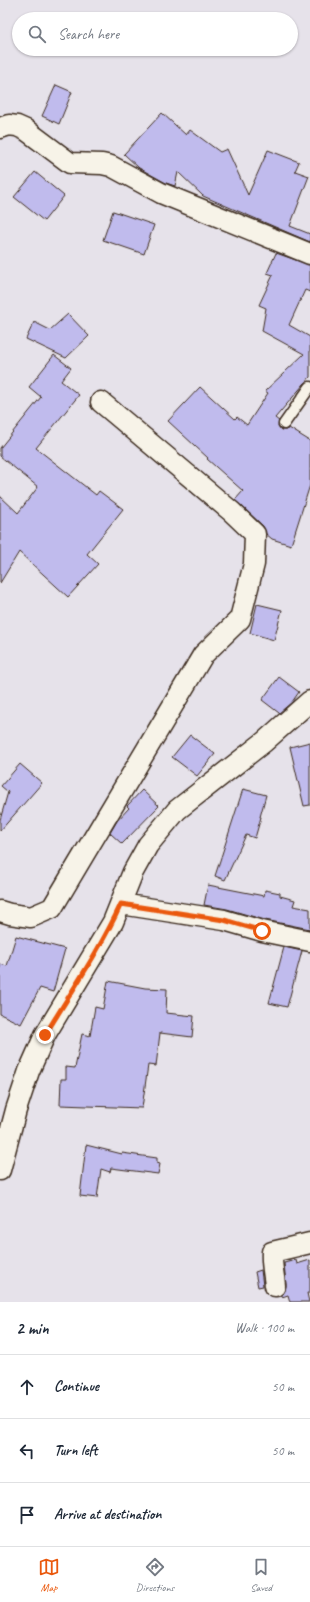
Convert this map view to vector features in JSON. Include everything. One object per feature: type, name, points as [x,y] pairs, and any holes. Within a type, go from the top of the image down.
[{"type":"street","points":[[0,128],[9,125],[17,126],[26,130],[70,163],[102,164],[112,166],[161,193],[310,254]]},
{"type":"street","points":[[0,911],[31,917],[52,908],[203,655],[240,619],[254,564],[255,534],[232,512],[101,402]]},
{"type":"street","points":[[0,1165],[29,1071],[45,1035],[91,960],[112,922],[121,904],[133,872],[148,846],[177,810],[264,742],[310,701]]},
{"type":"street","points":[[121,904],[224,920],[262,931],[310,941]]},
{"type":"street","points":[[275,1286],[271,1262],[272,1252],[310,1243]]},
{"type":"lane","points":[[284,424],[310,387]]},
{"type":"building","points":[[56,85],[72,92],[59,124],[42,116]]},
{"type":"building","points":[[162,113],[186,135],[190,130],[220,152],[227,149],[248,195],[268,150],[299,162],[295,171],[309,176],[290,226],[310,234],[310,242],[203,196],[178,172],[175,186],[166,183],[139,168],[124,154]]},
{"type":"building","points":[[35,172],[64,196],[44,221],[14,197]]},
{"type":"building","points":[[113,211],[154,225],[144,254],[103,240]]},
{"type":"building","points":[[276,253],[310,265],[310,292],[305,290],[289,325],[310,337],[310,377],[275,418],[279,421],[278,426],[281,430],[286,430],[289,428],[310,441],[310,485],[291,545],[272,539],[266,534],[263,526],[235,500],[243,491],[168,421],[200,387],[235,419],[237,417],[247,425],[268,393],[265,391],[304,354],[262,331],[266,308],[259,305],[273,275],[267,273]]},
{"type":"building","points":[[68,314],[89,336],[66,358],[26,339],[34,322],[50,330]]},
{"type":"building","points":[[54,355],[71,368],[61,381],[79,395],[36,448],[96,495],[99,491],[123,509],[87,554],[98,564],[68,597],[19,552],[0,583],[0,496],[18,513],[38,487],[0,456],[0,448],[41,397],[29,387]]},
{"type":"building","points":[[257,604],[282,610],[274,640],[250,633]]},
{"type":"building","points":[[279,677],[299,692],[292,702],[279,713],[262,700]]},
{"type":"building","points":[[190,735],[215,754],[197,776],[172,757]]},
{"type":"building","points":[[310,742],[310,805],[304,806],[290,747]]},
{"type":"building","points":[[20,764],[42,783],[0,831],[0,820],[8,792],[1,786]]},
{"type":"building","points":[[243,789],[266,795],[255,838],[246,835],[225,880],[215,876]]},
{"type":"building","points":[[142,790],[159,806],[122,844],[110,833],[117,821],[129,808],[127,806]]},
{"type":"building","points":[[208,885],[264,896],[265,890],[280,893],[280,896],[295,900],[293,906],[310,909],[310,929],[204,905]]},
{"type":"building","points":[[16,936],[65,949],[53,992],[40,988],[21,1024],[0,1014],[0,964],[7,966]]},
{"type":"building","points":[[284,947],[302,951],[287,1007],[269,1003]]},
{"type":"building","points":[[108,981],[145,988],[167,989],[166,1013],[194,1016],[192,1037],[160,1033],[156,1066],[148,1065],[142,1108],[60,1105],[61,1079],[66,1079],[66,1067],[75,1068],[82,1034],[90,1036],[95,1007],[103,1009]]},
{"type":"building","points":[[86,1145],[122,1154],[157,1158],[157,1163],[160,1164],[158,1174],[111,1168],[110,1172],[101,1169],[97,1198],[80,1196]]},
{"type":"building","points":[[296,1260],[297,1264],[310,1260],[310,1293],[307,1293],[309,1302],[290,1302],[288,1295],[282,1297],[286,1285],[284,1263]]},
{"type":"building","points":[[261,1270],[263,1286],[258,1287],[255,1272]]},
{"type":"route","points":[[45,1035],[83,973],[121,904],[224,920],[262,931]]}]
